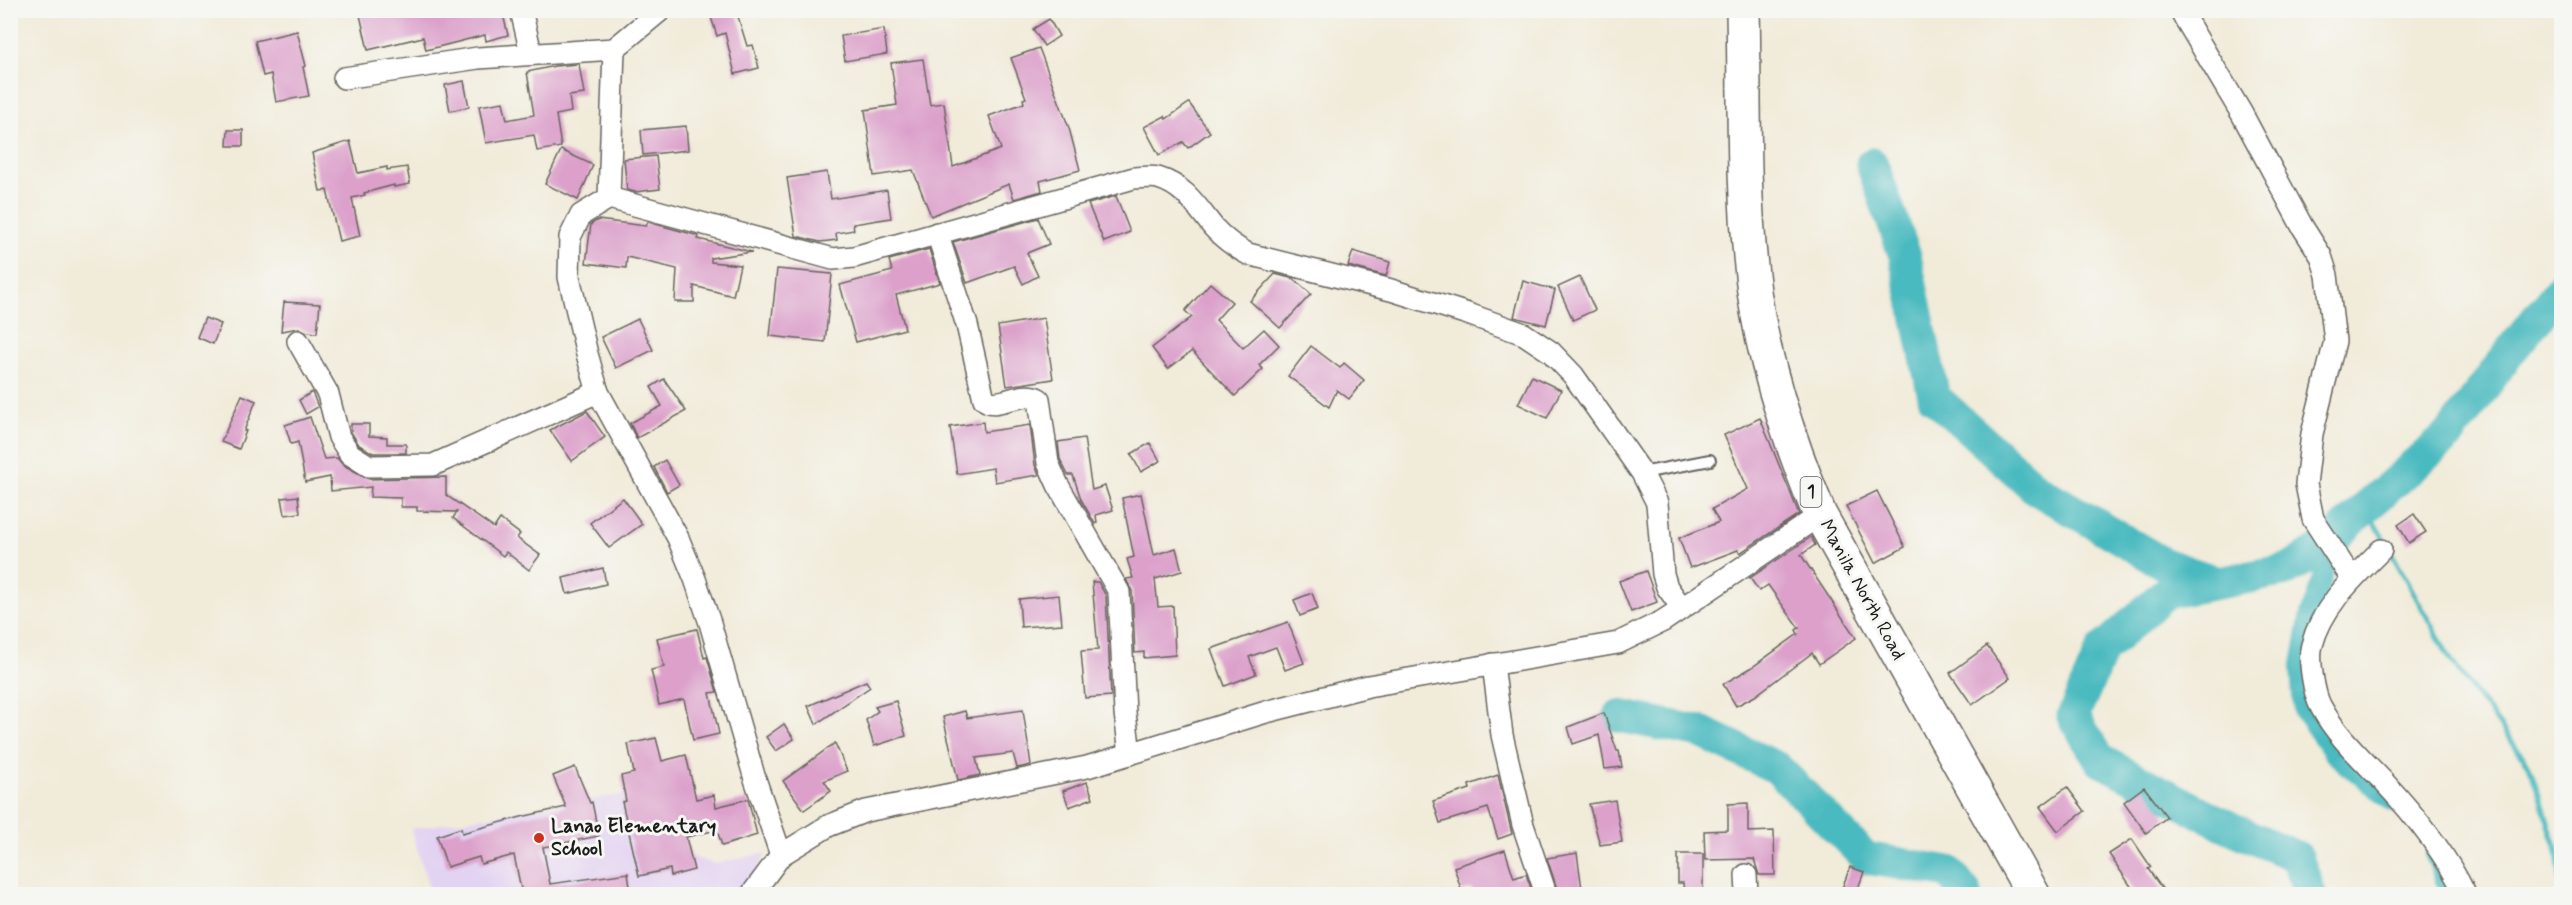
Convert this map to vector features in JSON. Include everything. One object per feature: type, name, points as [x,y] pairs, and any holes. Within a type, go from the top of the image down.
[{"type":"highway","name":"Manila North Road","points":[[1743,26],[1745,182],[1751,267],[1766,354],[1795,454],[1820,515],[2034,894]]},
{"type":"street","points":[[521,10],[531,53]]},
{"type":"street","points":[[344,78],[478,58],[614,49],[661,10]]},
{"type":"street","points":[[2180,10],[2242,114],[2302,226],[2321,256],[2327,275],[2335,341],[2312,434],[2306,468],[2306,484],[2313,519],[2352,579]]},
{"type":"street","points":[[609,198],[614,49]]},
{"type":"street","points":[[781,855],[754,779],[710,623],[695,579],[678,538],[598,392],[569,277],[570,237],[580,215],[609,198],[833,259],[854,257],[1134,178],[1156,177],[1177,186],[1195,202],[1215,229],[1234,246],[1248,254],[1391,290],[1524,334],[1551,352],[1573,375],[1642,473],[1657,503],[1666,586],[1682,608]]},
{"type":"street","points":[[938,233],[967,325],[984,399],[993,404],[1028,395],[1039,399],[1048,463],[1058,485],[1119,592],[1125,712],[1131,754]]},
{"type":"street","points":[[298,341],[328,394],[339,437],[350,454],[369,466],[433,465],[598,392]]},
{"type":"street","points":[[752,894],[781,855],[828,826],[866,811],[1087,767],[1266,712],[1368,686],[1618,643],[1638,635],[1682,608],[1820,515]]},
{"type":"street","points":[[2381,550],[2343,589],[2321,623],[2311,646],[2312,675],[2320,706],[2350,747],[2430,836],[2465,894]]},
{"type":"street","points":[[1493,664],[1502,735],[1523,825],[1546,894]]},
{"type":"lane","points":[[1642,473],[1710,460]]},
{"type":"shaded area","name":"Lanao Elementary School","points":[[655,789],[667,847],[713,864],[766,853],[747,889],[732,894],[431,894],[411,829]]},
{"type":"building","points":[[380,10],[402,10],[403,14],[417,10],[502,10],[508,35],[486,41],[485,35],[426,50],[423,37],[368,50],[360,15]]},
{"type":"building","points":[[736,10],[747,46],[753,45],[759,68],[735,74],[725,33],[717,36],[711,17]]},
{"type":"building","points":[[1049,19],[1059,36],[1044,46],[1033,29]]},
{"type":"building","points":[[884,29],[887,54],[845,61],[841,36]]},
{"type":"building","points":[[297,31],[306,66],[303,67],[309,96],[276,102],[271,74],[263,76],[255,41]]},
{"type":"building","points":[[1039,48],[1069,128],[1080,170],[1040,181],[1042,191],[1014,199],[1009,184],[931,216],[913,170],[874,176],[865,110],[897,105],[891,63],[923,59],[930,105],[944,103],[953,167],[1001,149],[989,116],[1024,103],[1023,99],[1026,98],[1011,58]]},
{"type":"building","points":[[579,64],[584,94],[569,96],[571,112],[556,115],[561,147],[537,151],[534,135],[486,143],[479,106],[503,102],[507,120],[534,115],[527,72]]},
{"type":"building","points":[[464,81],[469,107],[450,111],[445,85]]},
{"type":"building","points":[[1189,103],[1210,132],[1188,148],[1183,142],[1159,155],[1144,127],[1165,116],[1166,119]]},
{"type":"building","points":[[686,126],[688,150],[643,155],[641,130]]},
{"type":"building","points":[[228,130],[243,130],[243,146],[227,146]]},
{"type":"building","points":[[350,141],[358,173],[387,167],[387,170],[407,167],[410,184],[394,187],[394,185],[352,198],[360,236],[339,241],[327,190],[320,191],[312,153]]},
{"type":"building","points":[[561,150],[593,165],[578,200],[545,184]]},
{"type":"building","points":[[656,156],[660,189],[635,192],[627,190],[624,159]]},
{"type":"building","points":[[827,172],[831,199],[887,190],[891,218],[853,224],[854,230],[836,233],[837,240],[820,242],[796,236],[787,178]]},
{"type":"building","points":[[1116,196],[1130,232],[1104,242],[1088,204]]},
{"type":"building","points":[[1038,218],[1049,244],[1027,253],[1038,276],[1023,284],[1014,266],[967,283],[953,242]]},
{"type":"building","points":[[598,220],[646,226],[648,222],[699,236],[698,239],[752,252],[711,258],[711,262],[740,265],[733,296],[694,286],[694,302],[675,302],[677,269],[627,257],[626,268],[586,263],[591,224]]},
{"type":"building","points":[[929,249],[940,283],[896,295],[905,329],[856,342],[840,285],[892,271],[889,260]]},
{"type":"building","points":[[1353,251],[1390,262],[1386,276],[1348,266]]},
{"type":"building","points":[[777,269],[832,274],[825,342],[770,336]]},
{"type":"building","points":[[1275,274],[1294,279],[1311,294],[1280,328],[1250,301]]},
{"type":"building","points":[[1580,277],[1595,310],[1573,320],[1558,287]]},
{"type":"building","points":[[1523,281],[1555,290],[1546,325],[1514,317]]},
{"type":"building","points":[[1210,283],[1232,302],[1216,320],[1243,348],[1264,329],[1279,345],[1259,365],[1263,369],[1235,396],[1192,351],[1168,369],[1152,348],[1192,317],[1185,311]]},
{"type":"building","points":[[284,302],[320,304],[317,333],[299,328],[281,331]]},
{"type":"building","points":[[205,318],[221,324],[213,344],[197,337]]},
{"type":"building","points":[[1044,318],[1053,379],[1007,386],[998,326]]},
{"type":"building","points":[[638,319],[653,350],[616,368],[601,337]]},
{"type":"building","points":[[1311,346],[1340,368],[1344,363],[1364,380],[1349,399],[1337,390],[1329,407],[1288,376]]},
{"type":"building","points":[[1532,376],[1561,390],[1547,418],[1518,404]]},
{"type":"building","points":[[664,379],[686,411],[637,438],[630,423],[662,406],[651,387]]},
{"type":"building","points":[[312,392],[318,407],[306,414],[299,400]]},
{"type":"building","points":[[242,395],[256,401],[239,449],[221,442]]},
{"type":"building","points":[[587,411],[605,437],[572,461],[550,430]]},
{"type":"building","points":[[310,417],[324,459],[337,458],[343,465],[369,479],[446,477],[446,495],[494,528],[500,519],[520,534],[517,538],[540,555],[529,570],[506,552],[503,556],[453,518],[457,512],[417,511],[417,507],[401,507],[401,498],[370,497],[371,487],[331,491],[330,477],[305,482],[298,442],[291,444],[285,425]]},
{"type":"building","points":[[1760,418],[1799,514],[1740,553],[1738,550],[1690,568],[1679,538],[1719,522],[1712,509],[1748,489],[1724,435]]},
{"type":"building","points":[[983,422],[984,432],[1030,425],[1035,465],[1039,475],[995,482],[993,468],[957,474],[950,427]]},
{"type":"building","points":[[351,424],[369,424],[369,436],[387,437],[387,444],[406,444],[406,453],[373,453],[359,445],[351,432]]},
{"type":"building","points":[[1084,438],[1092,490],[1105,486],[1113,510],[1096,515],[1097,523],[1095,524],[1081,499],[1073,475],[1068,475],[1060,459],[1058,442]]},
{"type":"building","points":[[1150,443],[1160,461],[1141,472],[1131,454]]},
{"type":"building","points":[[665,460],[679,485],[667,492],[654,467]]},
{"type":"building","points":[[1877,491],[1905,547],[1875,563],[1846,506]]},
{"type":"building","points":[[1141,494],[1154,555],[1176,548],[1182,571],[1155,579],[1158,607],[1173,606],[1175,655],[1144,658],[1144,652],[1135,653],[1132,591],[1126,579],[1133,578],[1127,559],[1134,557],[1122,498]]},
{"type":"building","points":[[298,496],[300,513],[285,515],[282,498]]},
{"type":"building","points":[[623,498],[642,524],[609,548],[590,523]]},
{"type":"building","points":[[2414,514],[2426,532],[2409,543],[2398,525]]},
{"type":"building","points":[[1811,537],[1815,545],[1801,555],[1856,638],[1819,664],[1812,653],[1755,696],[1736,706],[1723,684],[1751,668],[1798,634],[1796,630],[1799,628],[1768,585],[1759,591],[1750,578]]},
{"type":"building","points":[[603,568],[606,584],[567,594],[563,578]]},
{"type":"building","points":[[1646,571],[1657,602],[1631,612],[1619,581]]},
{"type":"building","points":[[1092,582],[1098,582],[1106,596],[1111,696],[1085,698],[1081,651],[1098,650]]},
{"type":"building","points":[[1312,593],[1318,609],[1300,616],[1294,600]]},
{"type":"building","points":[[1059,595],[1062,624],[1021,627],[1019,599]]},
{"type":"building","points":[[1288,622],[1304,663],[1285,670],[1276,647],[1249,657],[1256,674],[1225,686],[1211,649]]},
{"type":"building","points":[[697,629],[704,658],[707,657],[717,692],[710,693],[719,734],[693,740],[684,699],[659,705],[651,670],[664,667],[657,638]]},
{"type":"building","points":[[1987,646],[2010,678],[1972,705],[1950,673]]},
{"type":"building","points":[[866,681],[870,687],[816,724],[808,706]]},
{"type":"building","points":[[896,701],[906,736],[874,746],[866,720],[878,711],[875,707]]},
{"type":"building","points":[[1023,710],[1031,765],[1017,768],[1013,753],[976,758],[980,775],[958,780],[943,717],[965,711],[967,718]]},
{"type":"building","points":[[1604,713],[1617,751],[1619,751],[1622,767],[1605,769],[1599,735],[1573,744],[1568,727]]},
{"type":"building","points":[[784,724],[794,739],[776,751],[766,737]]},
{"type":"building","points":[[656,738],[662,761],[686,755],[696,799],[714,795],[716,807],[748,799],[757,835],[722,846],[717,830],[686,837],[694,870],[671,876],[670,869],[639,876],[622,802],[626,801],[621,776],[634,773],[628,744]]},
{"type":"building","points":[[835,743],[847,771],[824,781],[831,791],[804,810],[783,781]]},
{"type":"building","points":[[575,767],[590,803],[592,802],[599,836],[543,847],[550,884],[628,873],[631,894],[522,894],[514,855],[481,864],[479,857],[447,867],[437,836],[461,828],[462,833],[566,807],[553,776]]},
{"type":"building","points":[[1498,775],[1512,834],[1498,839],[1488,808],[1440,823],[1433,801],[1470,789],[1469,785]]},
{"type":"building","points":[[1087,782],[1093,798],[1069,807],[1063,791]]},
{"type":"building","points":[[2067,787],[2085,811],[2058,831],[2040,807]]},
{"type":"building","points":[[2144,787],[2167,817],[2146,833],[2124,802]]},
{"type":"building","points":[[1615,800],[1622,842],[1600,845],[1589,804]]},
{"type":"building","points":[[1748,803],[1748,832],[1774,831],[1775,875],[1759,875],[1754,859],[1705,860],[1704,831],[1728,830],[1728,804]]},
{"type":"building","points":[[2132,839],[2151,867],[2148,869],[2166,894],[2136,894],[2109,854]]},
{"type":"building","points":[[1505,850],[1514,878],[1526,874],[1533,894],[1473,894],[1472,889],[1462,892],[1454,867]]},
{"type":"building","points":[[1577,853],[1582,889],[1558,892],[1547,858]]},
{"type":"building","points":[[1678,854],[1703,854],[1703,894],[1684,894],[1683,883],[1678,883]]},
{"type":"building","points":[[1850,867],[1864,872],[1856,894],[1840,894]]},
{"type":"waterway","points":[[1872,164],[1905,256],[1934,397],[2036,489],[2164,564],[2217,582]]},
{"type":"waterway","points":[[2310,894],[2297,857],[2231,828],[2101,761],[2073,716],[2102,650],[2165,593],[2287,570],[2325,547],[2366,507],[2449,435],[2506,357],[2562,287]]},
{"type":"waterway","points":[[2366,507],[2452,662],[2529,765],[2556,846],[2562,889]]},
{"type":"waterway","points":[[2325,547],[2323,577],[2310,614],[2300,670],[2303,710],[2334,754],[2393,802]]},
{"type":"waterway","points":[[1619,716],[1701,732],[1777,768],[1866,858],[1949,872],[1966,894]]},
{"type":"waterway","points":[[2435,856],[2451,894]]},
{"type":"place","name":"Lanao Elementary School","points":[[539,838]]}]
